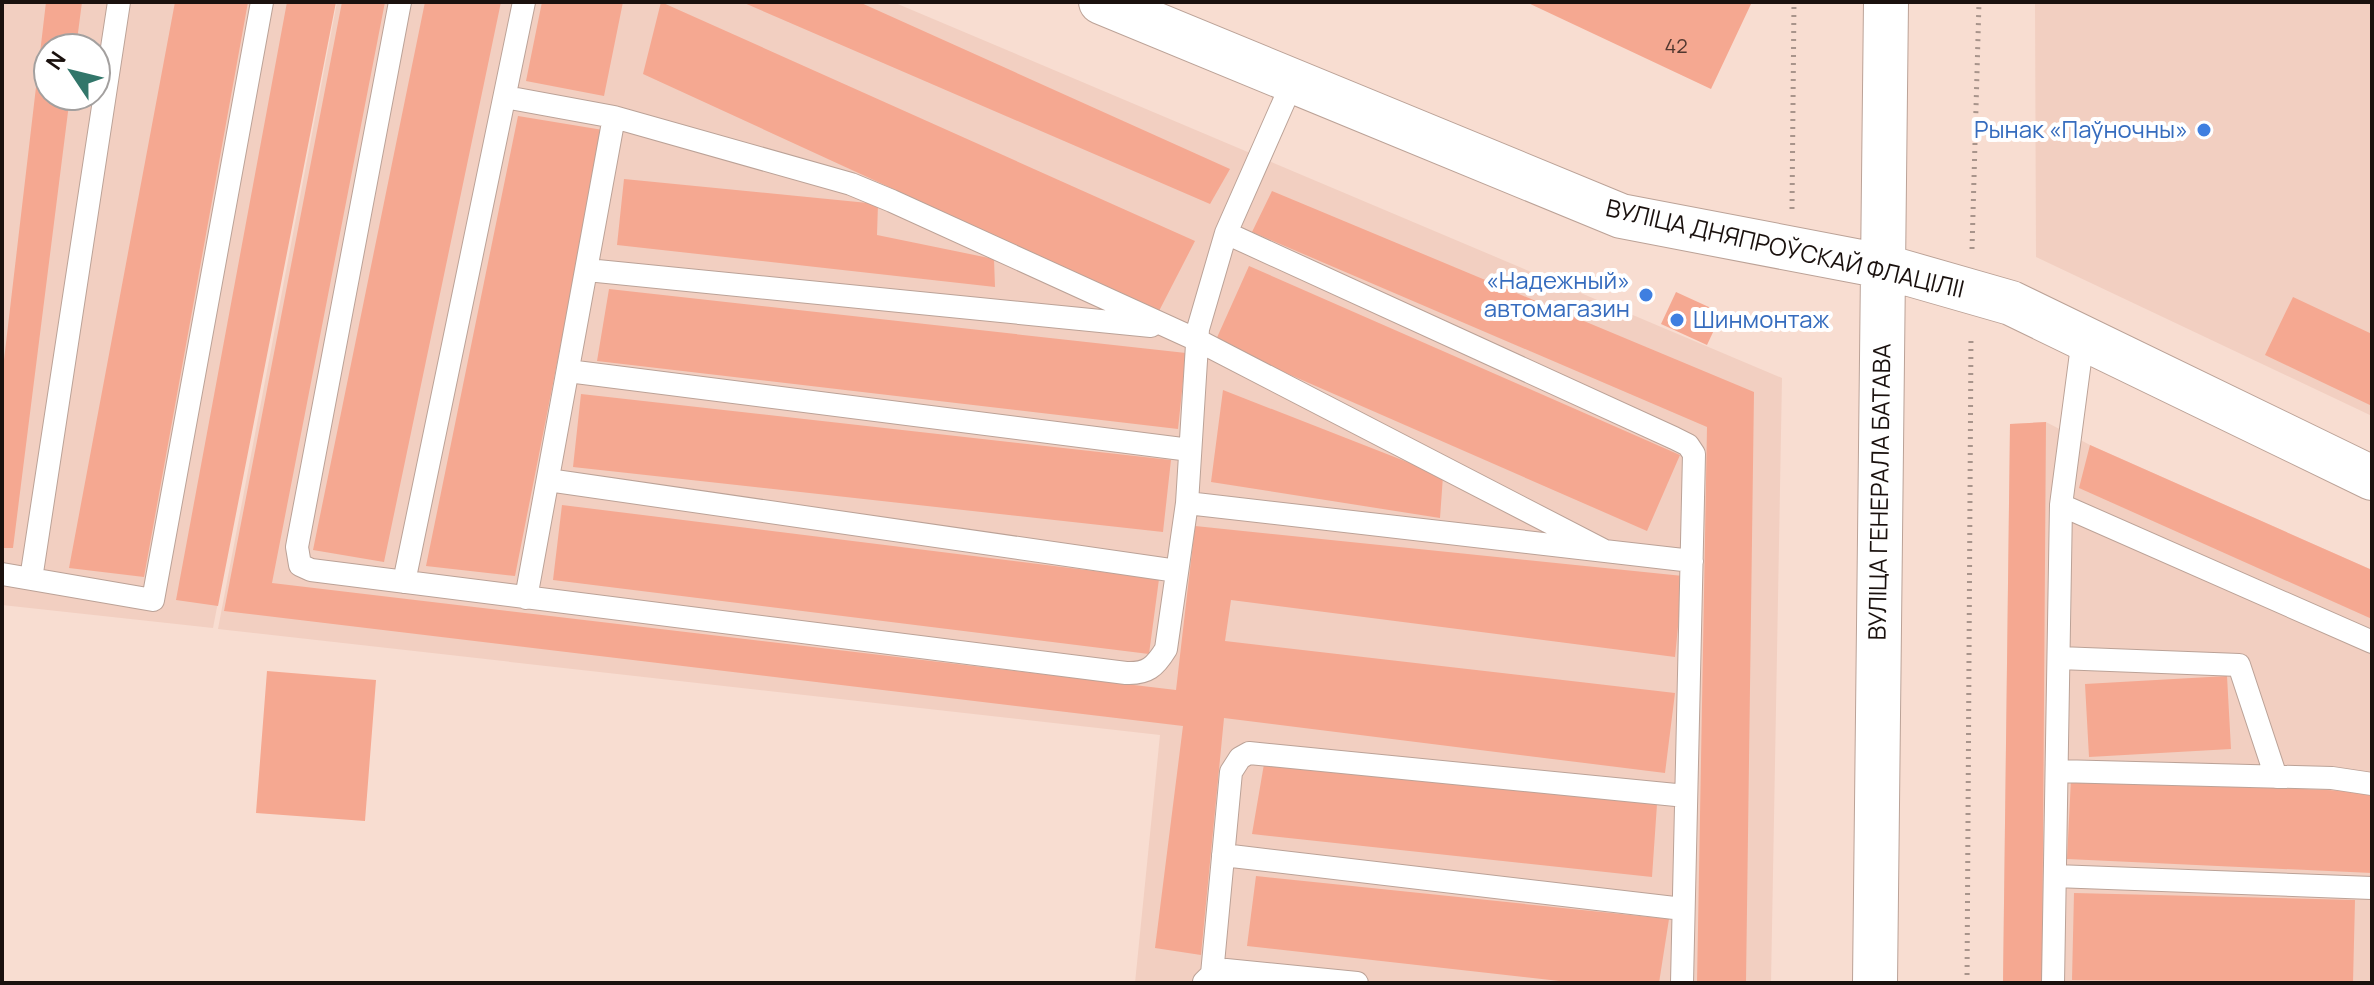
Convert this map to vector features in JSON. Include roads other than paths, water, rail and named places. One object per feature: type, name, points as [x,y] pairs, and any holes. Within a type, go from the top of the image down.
[{"type":"street","name":"ВУЛІЦА ДНЯПРОЎСКАЙ ФЛАЦІЛІІ","points":[[1101,2],[1621,216],[1882,266],[2011,303],[2372,478]]},
{"type":"street","name":"ВУЛІЦА ГЕНЕРАЛА БАТАВА","points":[[1875,983],[1886,2]]},
{"type":"lane","points":[[31,579],[119,2]]},
{"type":"lane","points":[[2,574],[153,600],[262,2]]},
{"type":"lane","points":[[400,2],[297,547],[300,565],[311,570],[526,598],[1143,673],[1156,665],[1166,649],[1187,503],[1197,340],[1205,303],[1226,233],[1293,81]]},
{"type":"lane","points":[[404,582],[524,2]]},
{"type":"lane","points":[[505,97],[614,117],[851,184],[1197,340],[1603,550]]},
{"type":"lane","points":[[526,598],[614,117]]},
{"type":"lane","points":[[1226,233],[1688,445],[1694,454],[1682,983]]},
{"type":"lane","points":[[587,270],[1171,328]]},
{"type":"lane","points":[[2053,983],[2061,505],[2083,338]]},
{"type":"lane","points":[[568,371],[1190,450]]},
{"type":"lane","points":[[548,480],[1177,571]]},
{"type":"lane","points":[[1187,503],[1692,561]]},
{"type":"lane","points":[[2061,505],[2372,642]]},
{"type":"lane","points":[[2059,658],[2239,665],[2276,777]]},
{"type":"lane","points":[[1208,978],[1231,772],[1240,758],[1249,753],[1686,796]]},
{"type":"lane","points":[[2057,771],[2332,778],[2372,784]]},
{"type":"lane","points":[[1223,855],[1683,909]]},
{"type":"lane","points":[[2055,876],[2372,888]]},
{"type":"lane","points":[[1208,978],[1226,970],[1357,983]]},
{"type":"place","name":"Рынак «Паўночны»","points":[[2204,130]]},
{"type":"place","name":"«Надежный» автомагазин","points":[[1646,295]]},
{"type":"place","name":"Шинмонтаж","points":[[1677,320]]}]
